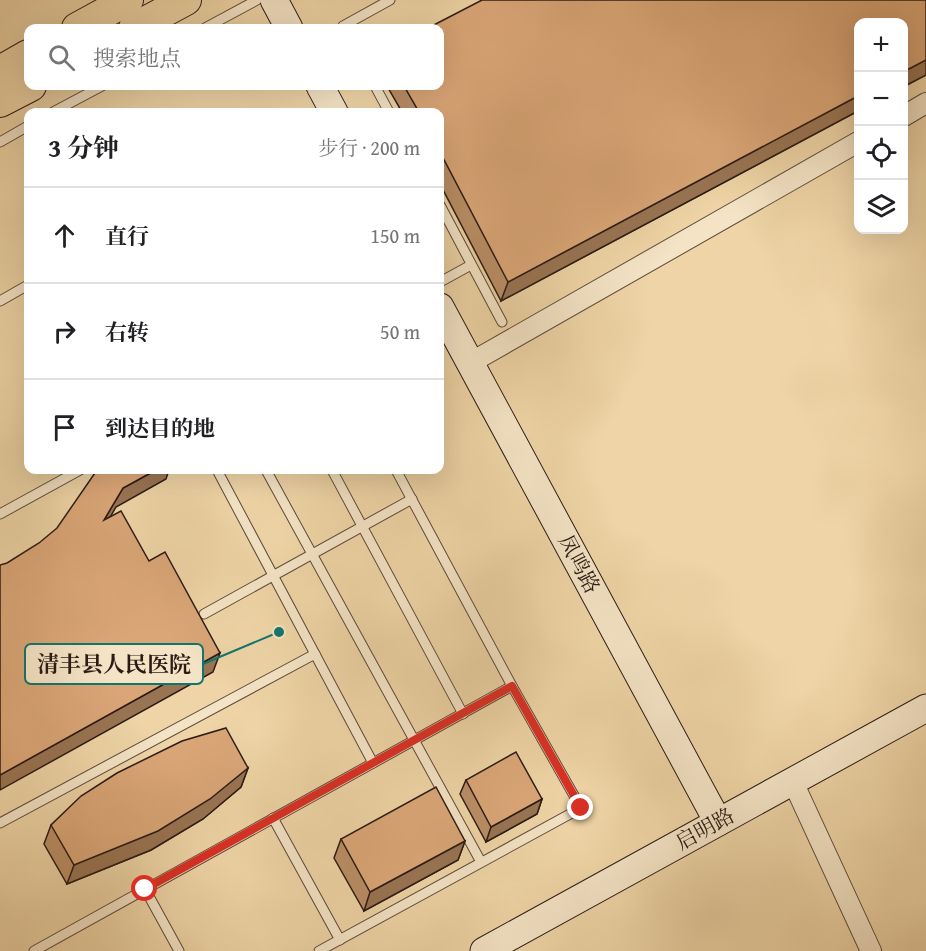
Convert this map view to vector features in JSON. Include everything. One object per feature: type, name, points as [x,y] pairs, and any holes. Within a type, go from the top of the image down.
[{"type":"main road","points":[[84,24],[128,0]]},
{"type":"main road","points":[[141,24],[186,0]]},
{"type":"main road","points":[[0,71],[24,57]]},
{"type":"main road","points":[[0,102],[24,89]]},
{"type":"street","points":[[274,0],[287,24]]},
{"type":"street","points":[[322,90],[332,108]]},
{"type":"street","points":[[908,113],[926,103]]},
{"type":"street","points":[[470,363],[854,144]]},
{"type":"street","name":"凤鸣路","points":[[444,314],[718,822]]},
{"type":"street","name":"启明路","points":[[484,951],[926,708]]},
{"type":"street","points":[[793,782],[871,951]]},
{"type":"lane","points":[[212,24],[257,0]]},
{"type":"lane","points":[[347,24],[390,0]]},
{"type":"lane","points":[[61,108],[94,90]]},
{"type":"lane","points":[[377,90],[387,108]]},
{"type":"lane","points":[[0,142],[24,128]]},
{"type":"lane","points":[[444,213],[502,322]]},
{"type":"lane","points":[[444,280],[471,265]]},
{"type":"lane","points":[[0,301],[24,287]]},
{"type":"lane","points":[[0,514],[73,474]]},
{"type":"lane","points":[[219,474],[373,763]]},
{"type":"lane","points":[[268,474],[481,862]]},
{"type":"lane","points":[[334,474],[463,714]]},
{"type":"lane","points":[[319,951],[581,808],[512,686],[398,474]]},
{"type":"lane","points":[[204,614],[412,499]]},
{"type":"lane","points":[[0,823],[315,654]]},
{"type":"lane","points":[[34,951],[512,686]]},
{"type":"lane","points":[[273,818],[340,940]]},
{"type":"lane","points":[[145,889],[179,951]]},
{"type":"building","points":[[482,0],[926,0],[926,60],[908,69],[908,18],[854,18],[854,98],[508,282],[444,160],[444,108],[417,108],[406,90],[444,90],[444,24],[436,24]]},
{"type":"building","points":[[94,474],[149,474],[123,488],[104,520],[121,511],[149,561],[165,552],[220,653],[0,775],[0,565],[39,543],[57,528]]},
{"type":"building","points":[[226,728],[248,768],[210,799],[158,831],[74,865],[51,825],[81,796],[117,773],[182,741]]},
{"type":"building","points":[[516,752],[542,799],[491,827],[466,780]]},
{"type":"building","points":[[436,787],[465,841],[370,892],[341,839]]},
{"type":"place","name":"清丰县人民医院","points":[[279,632]]},
{"type":"route","points":[[145,889],[512,686],[581,808]]}]
